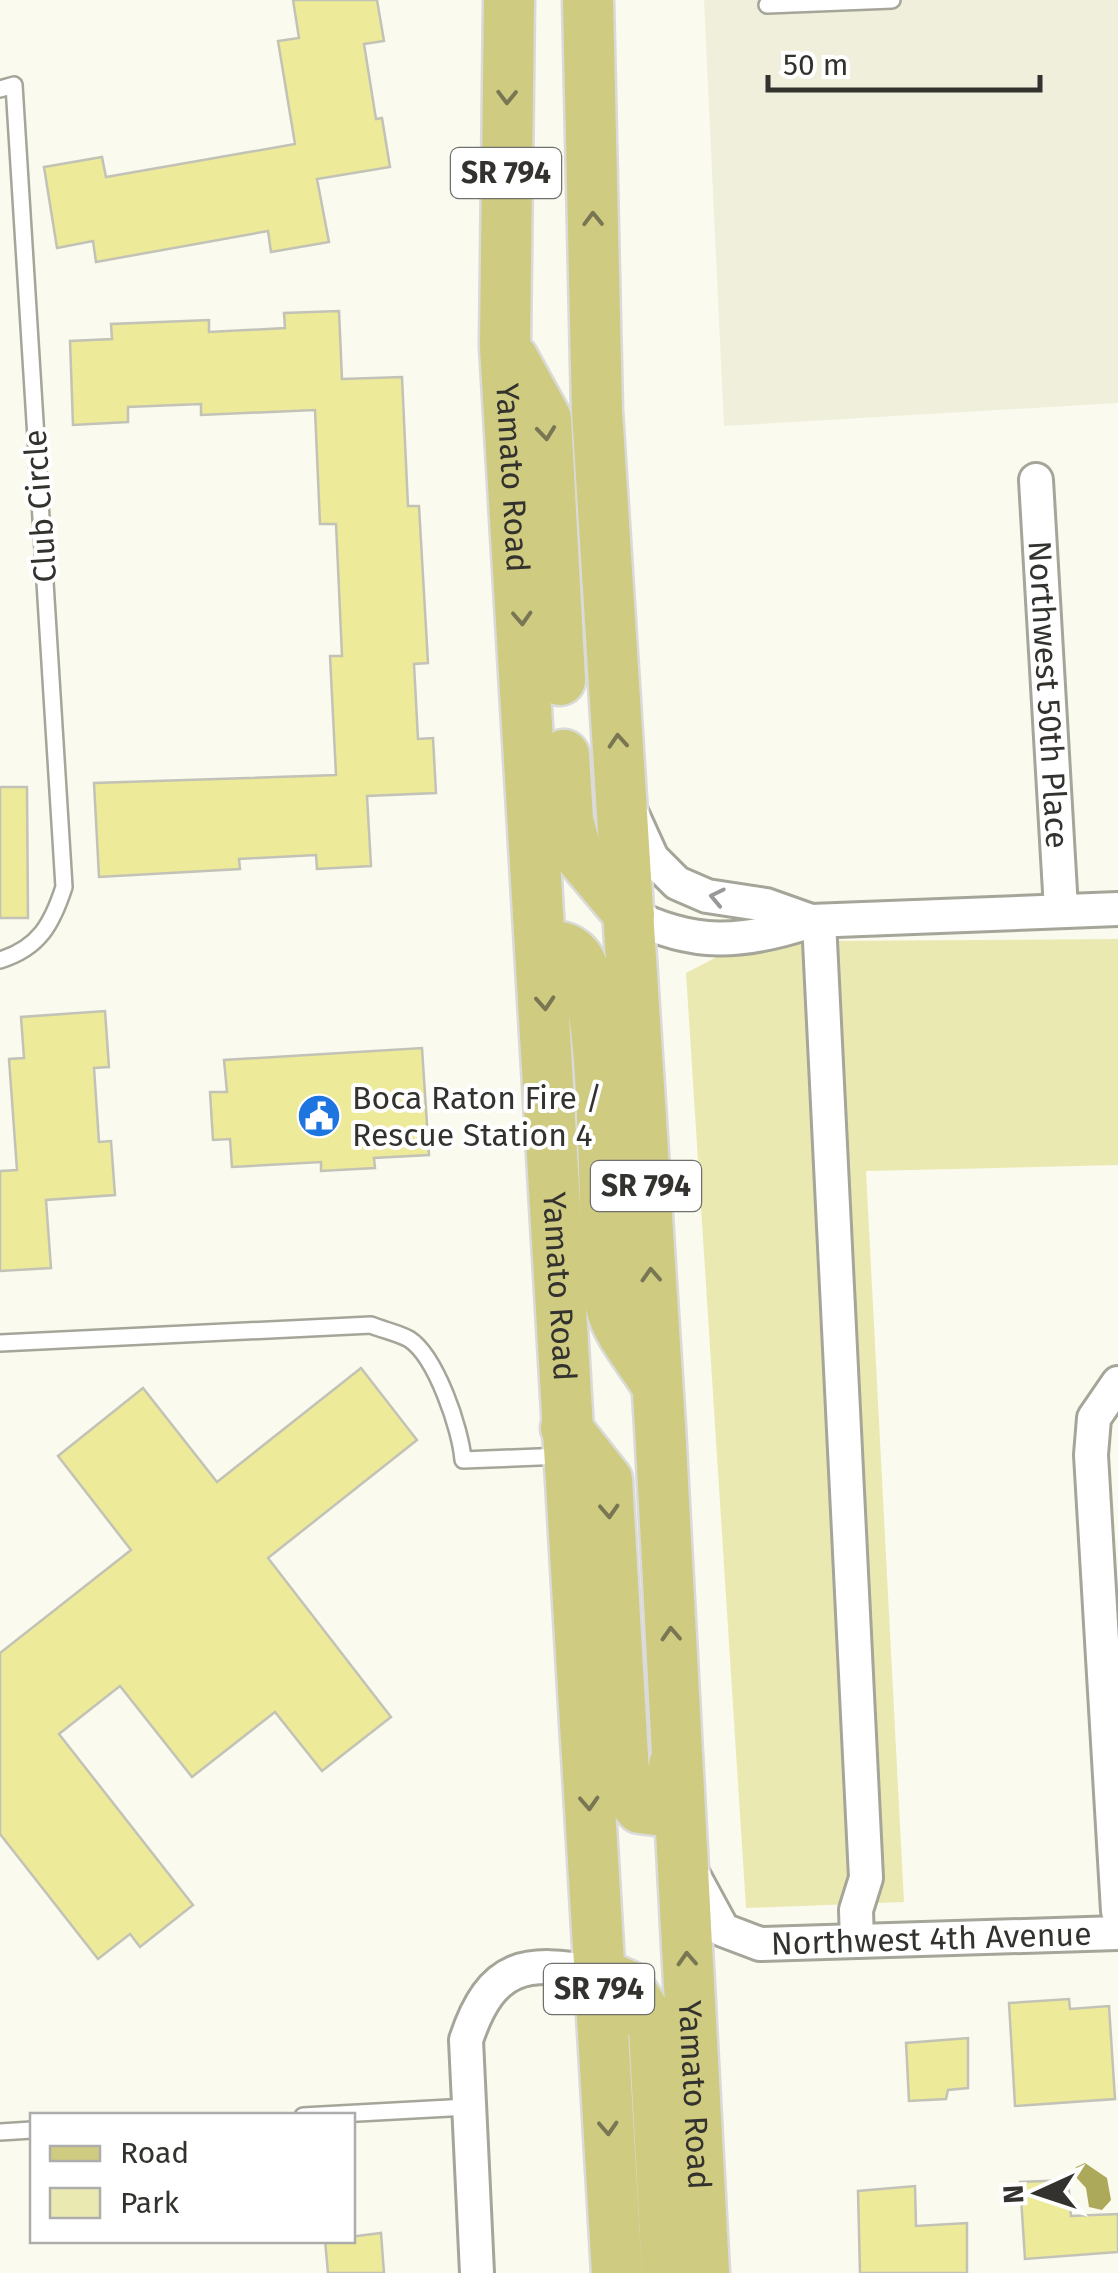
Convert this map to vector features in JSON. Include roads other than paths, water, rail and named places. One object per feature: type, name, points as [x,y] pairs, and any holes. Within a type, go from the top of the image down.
[{"type":"main road","name":"Yamato Road","points":[[509,0],[505,346],[617,2273]]},
{"type":"main road","name":"Yamato Road","points":[[588,0],[597,411],[658,1388],[704,2273]]},
{"type":"main road","points":[[505,346],[546,419],[568,820],[576,851],[628,914]]},
{"type":"main road","points":[[541,945],[562,946],[576,956],[588,978],[597,1046],[612,1310],[658,1388]]},
{"type":"main road","points":[[566,1442],[607,1480],[624,1774],[630,1798],[640,1808],[656,1810],[666,1801],[677,1754]]},
{"type":"main road","points":[[598,1972],[628,1986],[654,2028],[667,2273]]},
{"type":"street","name":"Northwest 50th Place","points":[[1036,480],[1061,910]]},
{"type":"street","points":[[621,791],[652,858],[678,883],[707,896],[766,905],[815,921]]},
{"type":"street","points":[[628,914],[668,934],[711,940],[775,933],[815,921],[1118,909]]},
{"type":"street","points":[[815,921],[866,1878],[856,1910],[857,1941]]},
{"type":"street","points":[[1115,1385],[1094,1418],[1091,1455],[1118,1911]]},
{"type":"street","name":"Northwest 4th Avenue","points":[[682,1843],[708,1907],[722,1930],[740,1940],[857,1941],[1118,1933]]},
{"type":"street","points":[[478,2273],[466,2040],[474,2015],[506,1974],[547,1965],[598,1972]]},
{"type":"lane","points":[[768,5],[892,0]]},
{"type":"lane","name":"Club Circle","points":[[0,960],[24,952],[52,924],[64,887],[7,87]]},
{"type":"lane","points":[[0,1344],[371,1325],[412,1341],[437,1378],[462,1436],[463,1460],[566,1442]]},
{"type":"lane","points":[[355,2113],[468,2107]]},
{"type":"lane","points":[[0,2132],[30,2130]]},
{"type":"place","name":"Boca Raton Fire / Rescue Station 4","points":[[319,1116]]}]
